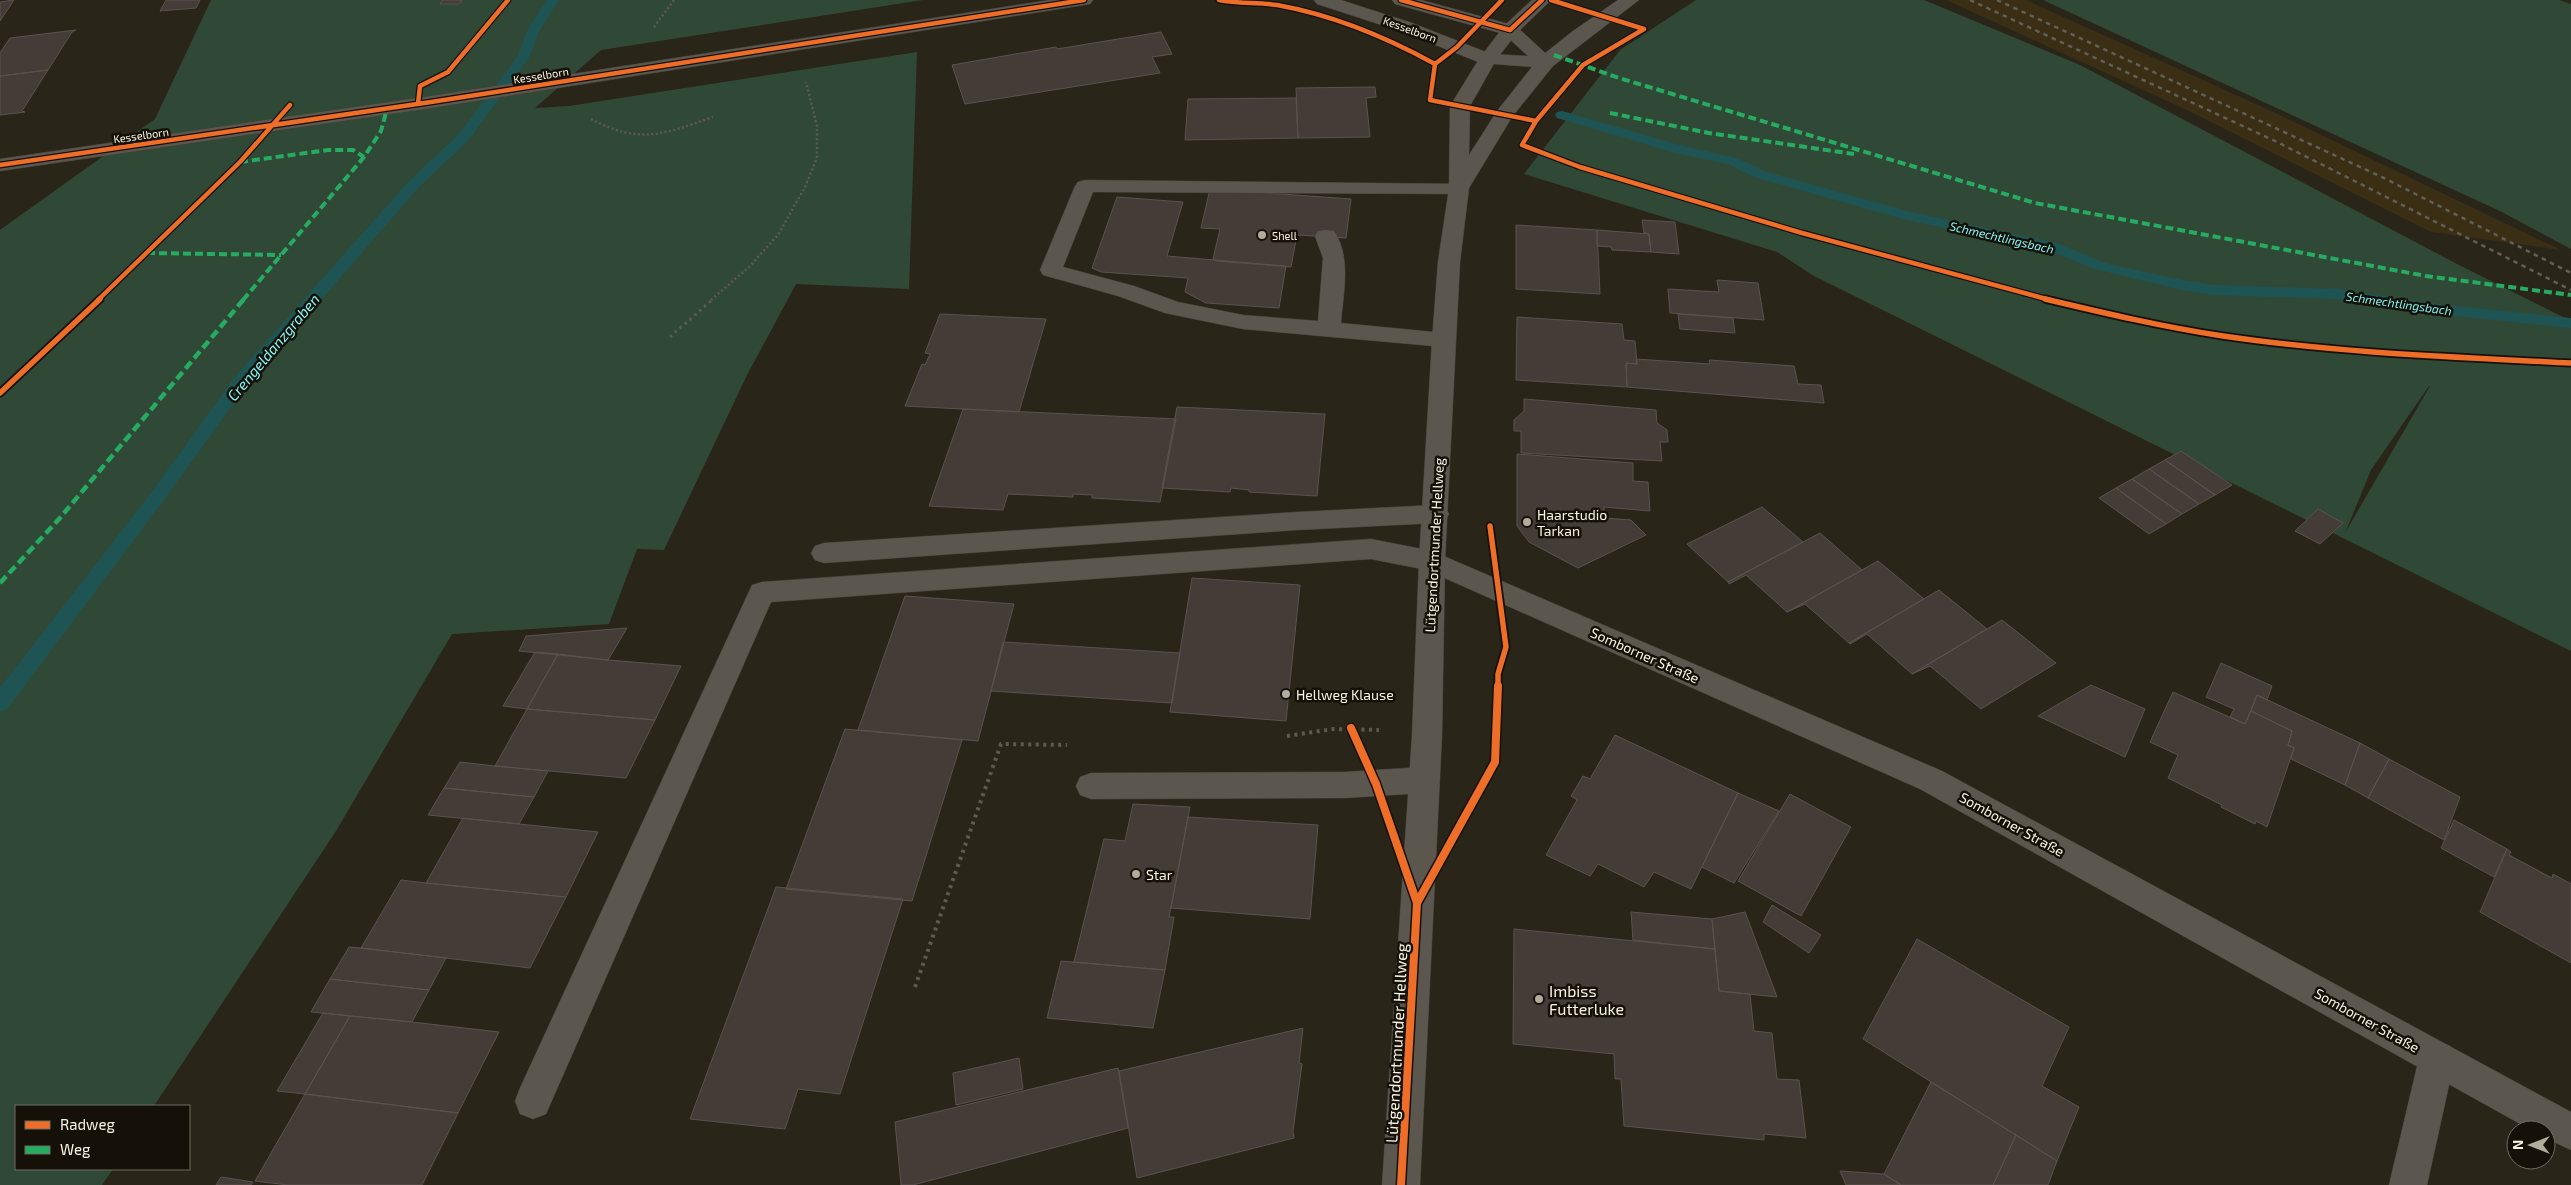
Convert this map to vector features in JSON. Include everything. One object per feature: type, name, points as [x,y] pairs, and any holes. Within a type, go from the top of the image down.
[{"type":"street","name":"Kesselborn","points":[[0,165],[431,102],[1084,0]]},
{"type":"street","name":"Kesselborn","points":[[1323,0],[1406,27],[1488,59],[1546,62]]},
{"type":"street","name":"Kesselborn","points":[[1401,0],[1510,30],[1546,62]]},
{"type":"street","name":"Lütgendortmunder Hellweg","points":[[1401,1185],[1424,780],[1432,561],[1444,340],[1449,262],[1459,188],[1460,106],[1488,59],[1510,30],[1542,0]]},
{"type":"street","name":"Lütgendortmunder Hellweg","points":[[1459,188],[1504,115],[1546,62],[1579,35],[1630,0]]},
{"type":"street","points":[[1444,340],[1243,322],[1173,308],[1126,291],[1051,270],[1084,186],[1334,192],[1459,188]]},
{"type":"street","points":[[1326,236],[1334,258],[1329,329]]},
{"type":"street","points":[[824,553],[1288,521],[1436,514]]},
{"type":"street","name":"Somborner Straße","points":[[533,1101],[762,592],[1371,549],[1432,561],[1931,780],[2571,1132]]},
{"type":"street","points":[[1091,786],[1376,784],[1424,780]]},
{"type":"street","points":[[2408,1185],[2437,1058]]},
{"type":"path","points":[[670,337],[749,267],[778,235],[805,187],[817,158],[817,126],[797,45]]},
{"type":"path","points":[[611,74],[580,98],[583,114],[609,130],[630,136],[653,135],[713,117]]},
{"type":"path","points":[[0,393],[122,278],[233,169]]},
{"type":"path","points":[[1351,728],[1376,784]]},
{"type":"shaded area","points":[[1946,0],[2026,0],[2267,109],[2561,250],[2431,232],[2191,112]]},
{"type":"green space","points":[[211,0],[923,0],[601,50],[535,108],[569,106],[917,52],[909,289],[796,284],[747,375],[664,550],[637,549],[609,624],[452,634],[336,831],[155,1105],[15,1105],[15,1170],[112,1170],[102,1185],[0,1185],[0,230],[155,119]]},
{"type":"green space","points":[[1696,0],[1924,0],[2080,65],[2457,264],[2571,321],[2571,651],[1814,276],[1777,252],[1524,174],[1620,50]],"holes":[[[2430,386],[2345,533],[2371,470]]]},
{"type":"green space","points":[[2043,0],[2559,0],[2571,4],[2571,249],[2502,212]]},
{"type":"building","points":[[14,0],[0,21],[0,2]]},
{"type":"building","points":[[166,0],[200,0],[196,8],[160,11]]},
{"type":"building","points":[[443,0],[462,0],[459,4],[440,4]]},
{"type":"building","points":[[76,30],[72,32],[48,70],[0,76],[0,53],[10,38]]},
{"type":"building","points":[[1161,32],[1172,54],[1152,57],[1160,73],[965,104],[952,65],[1056,47],[1057,49]]},
{"type":"building","points":[[48,70],[22,111],[25,112],[0,115],[0,76]]},
{"type":"building","points":[[1375,87],[1376,97],[1366,98],[1370,137],[1298,138],[1296,88]]},
{"type":"building","points":[[1296,98],[1298,138],[1185,140],[1188,99]]},
{"type":"building","points":[[1210,189],[1351,199],[1346,238],[1297,235],[1291,267],[1217,261],[1213,259],[1220,229],[1201,228]]},
{"type":"building","points":[[1117,197],[1183,202],[1167,256],[1286,266],[1279,308],[1206,303],[1185,292],[1188,278],[1101,272],[1092,268]]},
{"type":"building","points":[[1642,220],[1675,222],[1679,254],[1651,252],[1649,234],[1644,233]]},
{"type":"building","points":[[1516,225],[1597,230],[1600,294],[1516,289]]},
{"type":"building","points":[[1597,230],[1649,234],[1651,252],[1612,250],[1611,247],[1597,246]]},
{"type":"building","points":[[1717,280],[1758,283],[1764,320],[1670,313],[1668,289],[1719,292]]},
{"type":"building","points":[[940,314],[1046,319],[1019,412],[905,406],[922,364],[925,365],[930,354],[925,353]]},
{"type":"building","points":[[1678,314],[1733,318],[1735,333],[1680,329]]},
{"type":"building","points":[[1517,317],[1622,324],[1624,340],[1635,341],[1637,364],[1626,363],[1627,387],[1516,380]]},
{"type":"building","points":[[1636,359],[1710,364],[1709,360],[1794,366],[1798,384],[1821,385],[1824,403],[1627,387],[1626,363],[1637,364]]},
{"type":"building","points":[[1524,399],[1656,410],[1657,423],[1667,430],[1668,442],[1660,442],[1662,461],[1521,453],[1521,431],[1514,431],[1514,420],[1524,411]]},
{"type":"building","points":[[1177,407],[1325,414],[1317,496],[1249,492],[1249,490],[1231,488],[1230,492],[1162,488]]},
{"type":"building","points":[[963,409],[1176,419],[1160,502],[1092,498],[1092,495],[1073,494],[1073,497],[1008,494],[1003,510],[929,506]]},
{"type":"building","points":[[2181,451],[2232,485],[2215,495],[2165,460]]},
{"type":"building","points":[[1517,454],[1633,463],[1633,481],[1648,482],[1650,511],[1604,507],[1604,518],[1631,520],[1646,535],[1578,568],[1529,542],[1517,526]]},
{"type":"building","points":[[2165,460],[2215,495],[2199,504],[2149,469]]},
{"type":"building","points":[[2149,469],[2199,504],[2182,514],[2132,479]]},
{"type":"building","points":[[2132,479],[2182,514],[2166,524],[2116,488]]},
{"type":"building","points":[[2116,488],[2166,524],[2149,534],[2099,498]]},
{"type":"building","points":[[1762,507],[1803,542],[1728,582],[1687,544]]},
{"type":"building","points":[[2318,509],[2343,523],[2320,544],[2295,531]]},
{"type":"building","points":[[1820,533],[1862,570],[1787,612],[1746,575],[1729,584],[1728,582]]},
{"type":"building","points":[[1878,561],[1924,599],[1849,643],[1805,604],[1787,612]]},
{"type":"building","points":[[1192,578],[1300,585],[1286,721],[1170,712]]},
{"type":"building","points":[[1939,590],[1987,629],[1912,674],[1867,634],[1849,643]]},
{"type":"building","points":[[905,596],[1014,604],[978,741],[858,730]]},
{"type":"building","points":[[2002,620],[2056,663],[1981,709],[1930,666],[1912,674]]},
{"type":"building","points":[[627,628],[608,660],[519,651],[526,636]]},
{"type":"building","points":[[1003,642],[1180,653],[1172,703],[991,691]]},
{"type":"building","points":[[535,652],[558,654],[527,709],[503,706]]},
{"type":"building","points":[[558,654],[681,666],[655,720],[527,709]]},
{"type":"building","points":[[2221,663],[2272,686],[2267,700],[2257,695],[2245,724],[2230,717],[2234,709],[2206,697]]},
{"type":"building","points":[[2091,685],[2145,709],[2125,757],[2038,716]]},
{"type":"building","points":[[2173,692],[2245,724],[2251,711],[2292,731],[2288,745],[2294,748],[2267,827],[2256,821],[2255,824],[2168,778],[2178,755],[2150,742]]},
{"type":"building","points":[[2257,695],[2360,743],[2345,785],[2291,759],[2294,748],[2288,745],[2292,731],[2251,711]]},
{"type":"building","points":[[527,709],[655,720],[626,778],[495,766]]},
{"type":"building","points":[[845,729],[962,740],[912,901],[786,889]]},
{"type":"building","points":[[1615,735],[1738,793],[1691,889],[1654,872],[1644,887],[1598,864],[1590,876],[1546,855],[1577,800],[1571,796],[1583,776],[1590,779]]},
{"type":"building","points":[[2360,743],[2389,759],[2368,798],[2345,785]]},
{"type":"building","points":[[2389,759],[2460,797],[2444,840],[2368,798]]},
{"type":"building","points":[[460,762],[548,771],[534,797],[444,788]]},
{"type":"building","points":[[444,788],[534,797],[519,824],[428,815]]},
{"type":"building","points":[[1738,793],[1779,811],[1734,883],[1702,867]]},
{"type":"building","points":[[1790,794],[1851,827],[1801,916],[1738,881]]},
{"type":"building","name":"Star","points":[[1133,804],[1190,807],[1169,917],[1174,917],[1165,970],[1074,962],[1104,839],[1125,841]]},
{"type":"building","points":[[1188,817],[1318,825],[1310,919],[1171,908]]},
{"type":"building","points":[[463,818],[598,832],[566,897],[426,883]]},
{"type":"building","points":[[2454,820],[2507,849],[2494,877],[2441,848]]},
{"type":"building","points":[[2507,849],[2511,852],[2509,855],[2552,878],[2553,874],[2571,884],[2571,963],[2480,912]]},
{"type":"building","points":[[401,880],[566,897],[530,968],[361,948]]},
{"type":"building","points":[[776,887],[903,899],[840,1094],[798,1089],[785,1129],[690,1119]]},
{"type":"building","points":[[1772,905],[1821,935],[1809,953],[1763,922]]},
{"type":"building","points":[[1631,912],[1712,919],[1715,949],[1633,940]]},
{"type":"building","points":[[1745,912],[1777,997],[1719,991],[1712,919]]},
{"type":"building","points":[[1514,929],[1715,949],[1719,991],[1750,994],[1754,1031],[1772,1033],[1777,1079],[1799,1080],[1806,1138],[1764,1134],[1764,1140],[1624,1126],[1621,1079],[1615,1079],[1614,1054],[1513,1044]]},
{"type":"building","points":[[1917,939],[2069,1027],[2042,1086],[2079,1107],[2057,1161],[1863,1039]]},
{"type":"building","points":[[349,947],[446,958],[429,990],[330,979]]},
{"type":"building","points":[[1061,961],[1165,970],[1153,1028],[1047,1018]]},
{"type":"building","points":[[330,979],[429,990],[412,1022],[311,1012]]},
{"type":"building","points":[[323,1013],[350,1016],[305,1094],[277,1091]]},
{"type":"building","points":[[350,1016],[499,1032],[458,1113],[305,1094]]},
{"type":"building","points":[[1303,1028],[1299,1063],[1302,1064],[1293,1131],[1294,1138],[1137,1178],[1119,1071]]},
{"type":"building","points":[[1019,1058],[1023,1089],[956,1105],[953,1073]]},
{"type":"building","points":[[1118,1068],[1128,1128],[913,1185],[901,1185],[895,1122]]},
{"type":"building","points":[[1931,1082],[2016,1135],[1993,1185],[1901,1185],[1884,1174]]},
{"type":"building","points":[[305,1094],[458,1113],[422,1185],[288,1185],[255,1181]]},
{"type":"building","points":[[2016,1135],[2057,1161],[2048,1185],[1993,1185]]},
{"type":"building","points":[[1840,1171],[1884,1174],[1901,1185],[1846,1185]]},
{"type":"building","points":[[221,1177],[253,1182],[251,1185],[216,1185]]},
{"type":"waterway","name":"Crengeldanzgraben","points":[[0,703],[157,497],[241,381],[414,184],[463,138],[524,56],[533,31],[553,0]]},
{"type":"waterway","name":"Schmechtlingsbach","points":[[1562,115],[1680,150],[1732,161],[1759,174],[1908,216],[2052,246],[2100,266],[2182,285],[2214,290],[2338,294],[2446,310],[2571,323]]},
{"type":"railway","points":[[1970,0],[2273,140],[2571,290]]},
{"type":"railway","points":[[1997,0],[2384,178],[2571,273]]},
{"type":"marked path","points":[[1554,55],[1619,78],[2035,203],[2426,276],[2571,295]]},
{"type":"marked path","points":[[0,583],[59,519],[364,157],[381,131],[387,109]]},
{"type":"marked path","points":[[1610,113],[1709,133],[1854,154]]},
{"type":"marked path","points":[[240,162],[328,150],[353,150],[364,157]]},
{"type":"marked path","points":[[147,253],[281,255]]},
{"type":"cycle path","points":[[418,104],[420,86],[448,72],[508,0]]},
{"type":"cycle path","points":[[0,165],[431,102],[1084,0]]},
{"type":"cycle path","points":[[1219,0],[1276,5],[1297,9],[1358,28],[1398,44],[1435,64],[1430,100],[1536,121]]},
{"type":"cycle path","points":[[1401,0],[1510,30],[1542,0]]},
{"type":"cycle path","points":[[1435,64],[1457,47],[1502,0]]},
{"type":"cycle path","points":[[1551,0],[1644,29]]},
{"type":"cycle path","points":[[1644,29],[1583,65],[1536,121],[1522,145],[1580,167],[1950,275],[2100,312],[2175,328],[2274,343],[2323,348],[2571,363]]},
{"type":"cycle path","points":[[0,393],[122,278],[240,162],[290,105]]},
{"type":"cycle path","points":[[1417,903],[1495,762],[1498,674],[1506,647],[1490,526]]},
{"type":"cycle path","points":[[1351,728],[1376,784],[1417,903],[1401,1185]]},
{"type":"place","name":"Shell","points":[[1262,235]]},
{"type":"place","name":"Haarstudio Tarkan","points":[[1527,522]]},
{"type":"place","name":"Hellweg Klause","points":[[1286,694]]},
{"type":"place","name":"Star","points":[[1136,874]]},
{"type":"place","name":"Imbiss Futterluke","points":[[1539,999]]}]
